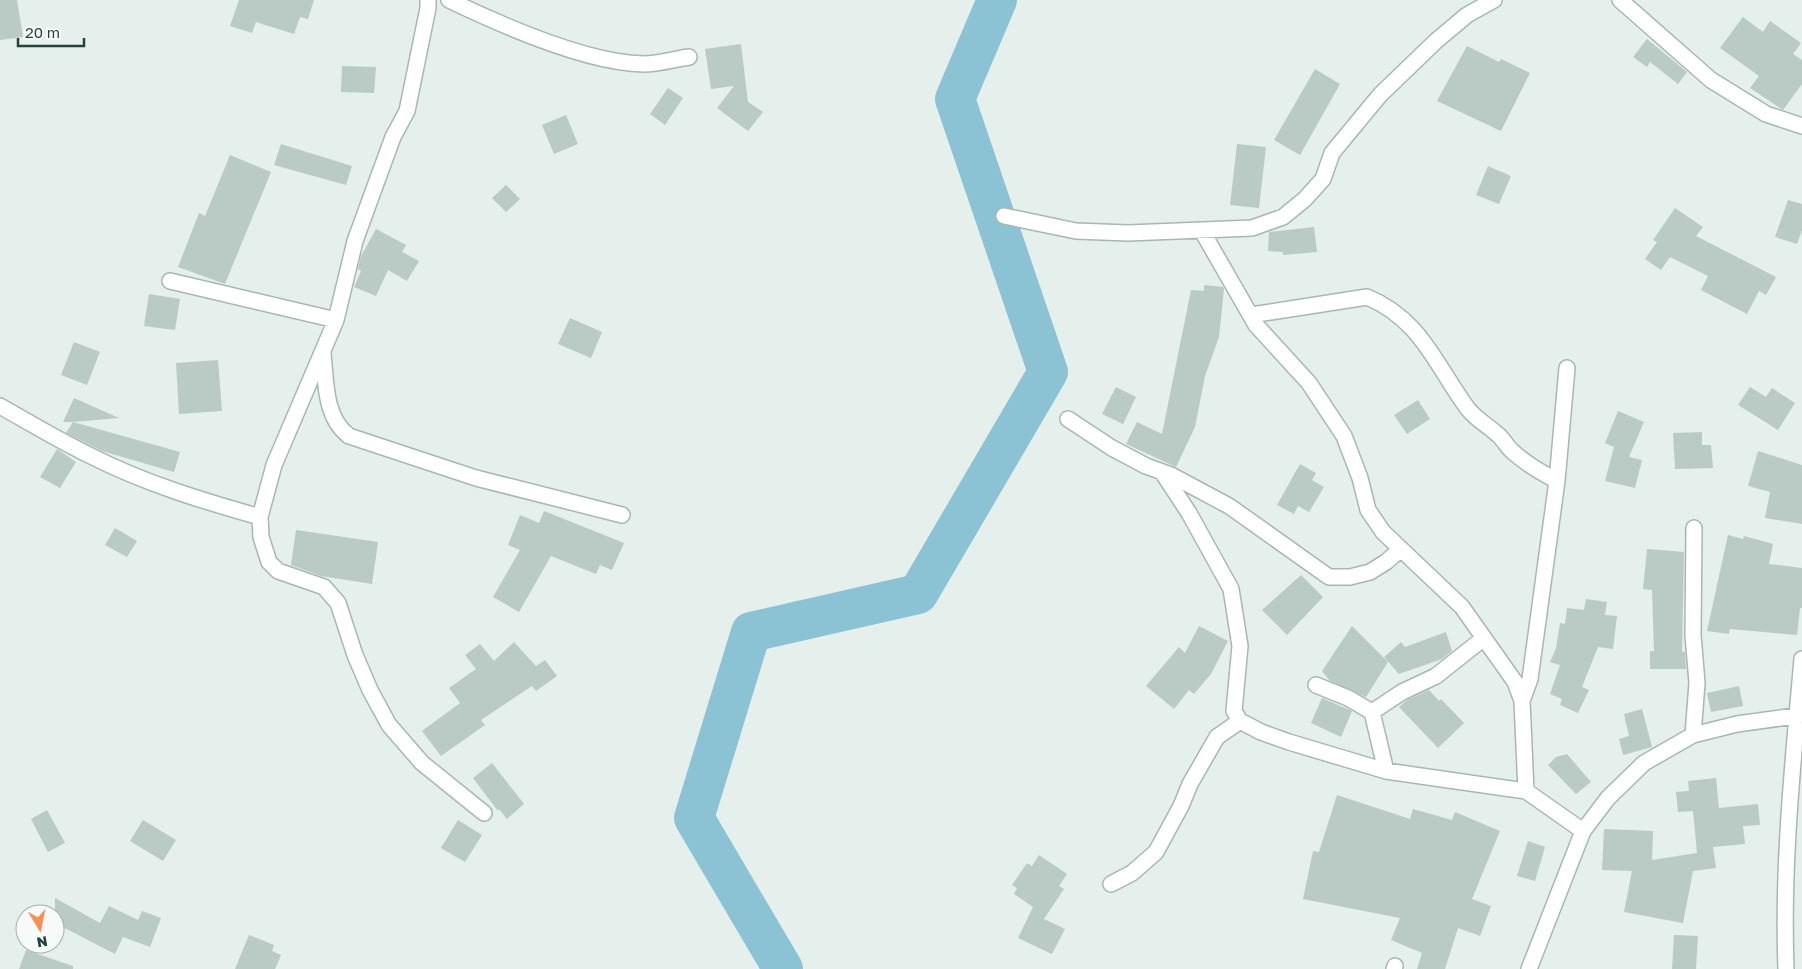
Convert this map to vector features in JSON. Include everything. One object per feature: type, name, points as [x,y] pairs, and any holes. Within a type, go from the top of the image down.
[{"type":"street","points":[[428,0],[407,111],[393,137],[355,242],[336,320],[277,456],[260,517],[261,537],[269,562],[278,571],[324,586],[338,603],[355,655],[370,690],[389,725],[422,763],[484,813]]},
{"type":"street","points":[[449,0],[490,20],[600,58],[645,64],[689,57]]},
{"type":"street","points":[[1004,216],[1076,231],[1128,233],[1252,228],[1283,216],[1298,205],[1323,179],[1332,153],[1380,95],[1461,20],[1494,0]]},
{"type":"street","points":[[1620,0],[1711,80],[1766,114],[1802,126]]},
{"type":"street","points":[[1202,231],[1256,325],[1309,383],[1344,436],[1360,478],[1368,510],[1383,532],[1462,607],[1515,682],[1522,701],[1526,791]]},
{"type":"street","points":[[170,281],[336,320]]},
{"type":"street","points":[[1251,315],[1367,297],[1383,303],[1400,316],[1424,340],[1468,408],[1482,424],[1499,435],[1511,450],[1532,468],[1557,481]]},
{"type":"street","points":[[323,353],[331,413],[338,428],[349,436],[476,478],[622,515]]},
{"type":"street","points":[[1522,701],[1530,679],[1557,481],[1567,368]]},
{"type":"street","points":[[0,406],[91,456],[133,474],[213,504],[260,517]]},
{"type":"street","points":[[1068,419],[1112,448],[1228,506],[1329,577],[1350,577],[1370,572],[1386,562],[1401,549]]},
{"type":"street","points":[[1162,472],[1190,512],[1231,589],[1240,646],[1234,711],[1240,721],[1261,732],[1289,742],[1386,771],[1526,791],[1583,831]]},
{"type":"street","points":[[1693,735],[1697,682],[1693,635],[1694,528]]},
{"type":"street","points":[[1372,712],[1402,692],[1436,676],[1484,638]]},
{"type":"street","points":[[1786,969],[1784,922],[1786,843],[1800,714],[1802,659]]},
{"type":"street","points":[[1316,685],[1348,698],[1372,712],[1386,771]]},
{"type":"street","points":[[1529,969],[1583,831],[1608,798],[1644,763],[1693,735],[1737,724],[1800,714]]},
{"type":"street","points":[[1111,884],[1132,873],[1156,852],[1181,806],[1190,784],[1217,737],[1240,721]]},
{"type":"building","points":[[0,0],[17,0],[23,37],[0,40]]},
{"type":"building","points":[[239,0],[314,0],[308,19],[300,17],[294,34],[256,22],[252,33],[230,26]]},
{"type":"building","points":[[1743,17],[1763,32],[1770,21],[1801,43],[1793,54],[1802,60],[1802,84],[1783,110],[1750,88],[1759,76],[1720,48]]},
{"type":"building","points":[[1647,39],[1687,72],[1678,84],[1650,62],[1647,67],[1633,57]]},
{"type":"building","points":[[741,44],[748,102],[763,112],[748,131],[717,108],[734,86],[711,89],[705,49]]},
{"type":"building","points":[[1467,46],[1499,62],[1501,59],[1530,73],[1501,131],[1437,101]]},
{"type":"building","points":[[342,66],[376,67],[374,93],[341,92]]},
{"type":"building","points":[[1315,69],[1340,84],[1300,155],[1274,140]]},
{"type":"building","points":[[668,88],[683,98],[665,125],[650,114]]},
{"type":"building","points":[[566,115],[578,144],[554,154],[542,125]]},
{"type":"building","points":[[281,144],[352,166],[346,185],[274,165]]},
{"type":"building","points":[[1237,144],[1266,147],[1259,208],[1230,205]]},
{"type":"building","points":[[230,155],[271,172],[225,284],[178,267],[199,213],[205,216]]},
{"type":"building","points":[[1488,166],[1511,176],[1499,204],[1476,195]]},
{"type":"building","points":[[506,185],[520,199],[506,212],[492,198]]},
{"type":"building","points":[[1788,200],[1802,204],[1802,230],[1797,244],[1775,237]]},
{"type":"building","points":[[1675,208],[1703,227],[1696,236],[1776,277],[1766,295],[1759,291],[1747,314],[1701,290],[1708,276],[1670,257],[1661,270],[1645,259],[1657,242],[1653,240]]},
{"type":"building","points":[[1314,227],[1317,252],[1283,255],[1283,252],[1268,251],[1269,232]]},
{"type":"building","points":[[376,229],[406,245],[402,252],[419,261],[407,281],[388,270],[376,296],[354,287],[361,271],[358,269],[361,256]]},
{"type":"building","points":[[1204,285],[1223,287],[1224,289],[1219,337],[1205,376],[1195,427],[1176,467],[1126,444],[1137,422],[1162,434],[1191,290],[1204,291]]},
{"type":"building","points":[[149,294],[180,299],[175,330],[144,326]]},
{"type":"building","points":[[570,318],[602,332],[591,358],[558,344]]},
{"type":"building","points":[[74,342],[100,352],[87,385],[61,375]]},
{"type":"building","points":[[218,360],[222,411],[179,414],[176,363]]},
{"type":"building","points":[[1116,387],[1136,397],[1123,424],[1102,414]]},
{"type":"building","points":[[1750,387],[1766,397],[1772,388],[1795,403],[1778,430],[1738,405]]},
{"type":"building","points":[[74,398],[119,418],[63,422]]},
{"type":"building","points":[[1418,400],[1430,419],[1407,434],[1394,415]]},
{"type":"building","points":[[1618,411],[1644,422],[1629,457],[1642,460],[1635,488],[1605,481],[1614,447],[1605,443]]},
{"type":"building","points":[[73,422],[180,452],[174,472],[102,451],[66,433]]},
{"type":"building","points":[[1702,432],[1702,445],[1711,445],[1713,468],[1675,469],[1673,433]]},
{"type":"building","points":[[57,449],[76,462],[60,488],[40,477]]},
{"type":"building","points":[[1758,451],[1802,465],[1802,524],[1765,518],[1770,492],[1748,486]]},
{"type":"building","points":[[1300,464],[1316,473],[1312,480],[1324,487],[1309,512],[1298,506],[1294,514],[1277,505]]},
{"type":"building","points":[[544,511],[624,543],[612,570],[600,565],[596,574],[551,556],[519,612],[493,597],[520,550],[508,545],[520,515],[539,523]]},
{"type":"building","points":[[115,528],[137,541],[127,557],[105,545]]},
{"type":"building","points":[[296,530],[378,542],[372,584],[321,576],[291,565]]},
{"type":"building","points":[[1728,535],[1743,539],[1744,536],[1773,544],[1769,564],[1802,568],[1802,608],[1800,608],[1797,635],[1730,629],[1729,634],[1707,631]]},
{"type":"building","points":[[1647,549],[1684,552],[1682,651],[1685,652],[1686,669],[1650,669],[1650,651],[1654,651],[1652,590],[1643,589]]},
{"type":"building","points":[[1301,575],[1323,597],[1287,635],[1262,610]]},
{"type":"building","points":[[1586,599],[1607,602],[1605,615],[1617,616],[1613,649],[1598,647],[1582,687],[1589,690],[1578,713],[1560,705],[1562,699],[1550,694],[1560,665],[1550,662],[1556,648],[1560,623],[1565,624],[1567,608],[1584,610]]},
{"type":"building","points":[[1199,626],[1228,641],[1211,674],[1194,694],[1189,690],[1174,709],[1146,686],[1179,647],[1185,653]]},
{"type":"building","points":[[1352,626],[1388,662],[1366,697],[1330,681],[1322,671]]},
{"type":"building","points":[[1446,632],[1452,651],[1442,659],[1399,674],[1384,657],[1401,642],[1405,647]]},
{"type":"building","points":[[514,642],[536,666],[545,660],[557,676],[536,691],[532,686],[481,720],[485,725],[441,756],[422,731],[460,703],[449,688],[476,669],[465,655],[480,644],[494,661]]},
{"type":"building","points":[[1739,686],[1743,706],[1711,712],[1707,693]]},
{"type":"building","points":[[1429,690],[1439,701],[1441,699],[1464,723],[1438,748],[1399,707],[1407,700]]},
{"type":"building","points":[[1322,698],[1352,711],[1341,737],[1311,723]]},
{"type":"building","points":[[1642,709],[1652,747],[1623,755],[1619,739],[1629,736],[1624,714]]},
{"type":"building","points":[[1567,754],[1591,782],[1576,794],[1548,765],[1556,757]]},
{"type":"building","points":[[492,763],[524,804],[507,819],[499,809],[498,811],[473,778]]},
{"type":"building","points":[[1716,778],[1719,808],[1758,804],[1760,825],[1743,826],[1745,844],[1713,847],[1716,868],[1693,871],[1683,923],[1624,912],[1632,871],[1602,870],[1604,829],[1653,831],[1652,860],[1697,853],[1693,811],[1678,812],[1676,792],[1689,791],[1688,781]]},
{"type":"building","points":[[1337,795],[1410,819],[1413,809],[1452,820],[1455,812],[1500,831],[1472,899],[1491,906],[1480,936],[1458,928],[1445,969],[1417,969],[1422,953],[1391,940],[1400,918],[1303,899],[1313,851],[1319,852]]},
{"type":"building","points":[[47,810],[65,843],[48,852],[31,819]]},
{"type":"building","points":[[143,820],[176,840],[163,861],[130,841]]},
{"type":"building","points":[[458,820],[482,835],[465,862],[441,848]]},
{"type":"building","points":[[1528,841],[1545,847],[1535,881],[1517,876]]},
{"type":"building","points":[[1039,855],[1067,874],[1059,886],[1064,889],[1044,919],[1065,929],[1052,954],[1018,938],[1033,907],[1014,894],[1017,888],[1012,885],[1027,863],[1032,866]]},
{"type":"building","points":[[55,898],[100,923],[109,906],[138,920],[142,911],[161,918],[150,947],[123,937],[115,954],[65,928],[65,904],[55,904]]},
{"type":"building","points":[[249,935],[274,945],[272,951],[281,955],[275,969],[235,969]]},
{"type":"building","points":[[1674,935],[1698,936],[1696,969],[1672,969]]},
{"type":"building","points":[[25,954],[38,954],[73,966],[73,969],[19,969]]},
{"type":"waterway","points":[[783,969],[694,818],[751,632],[918,594],[1048,372],[955,99],[997,0]]}]
